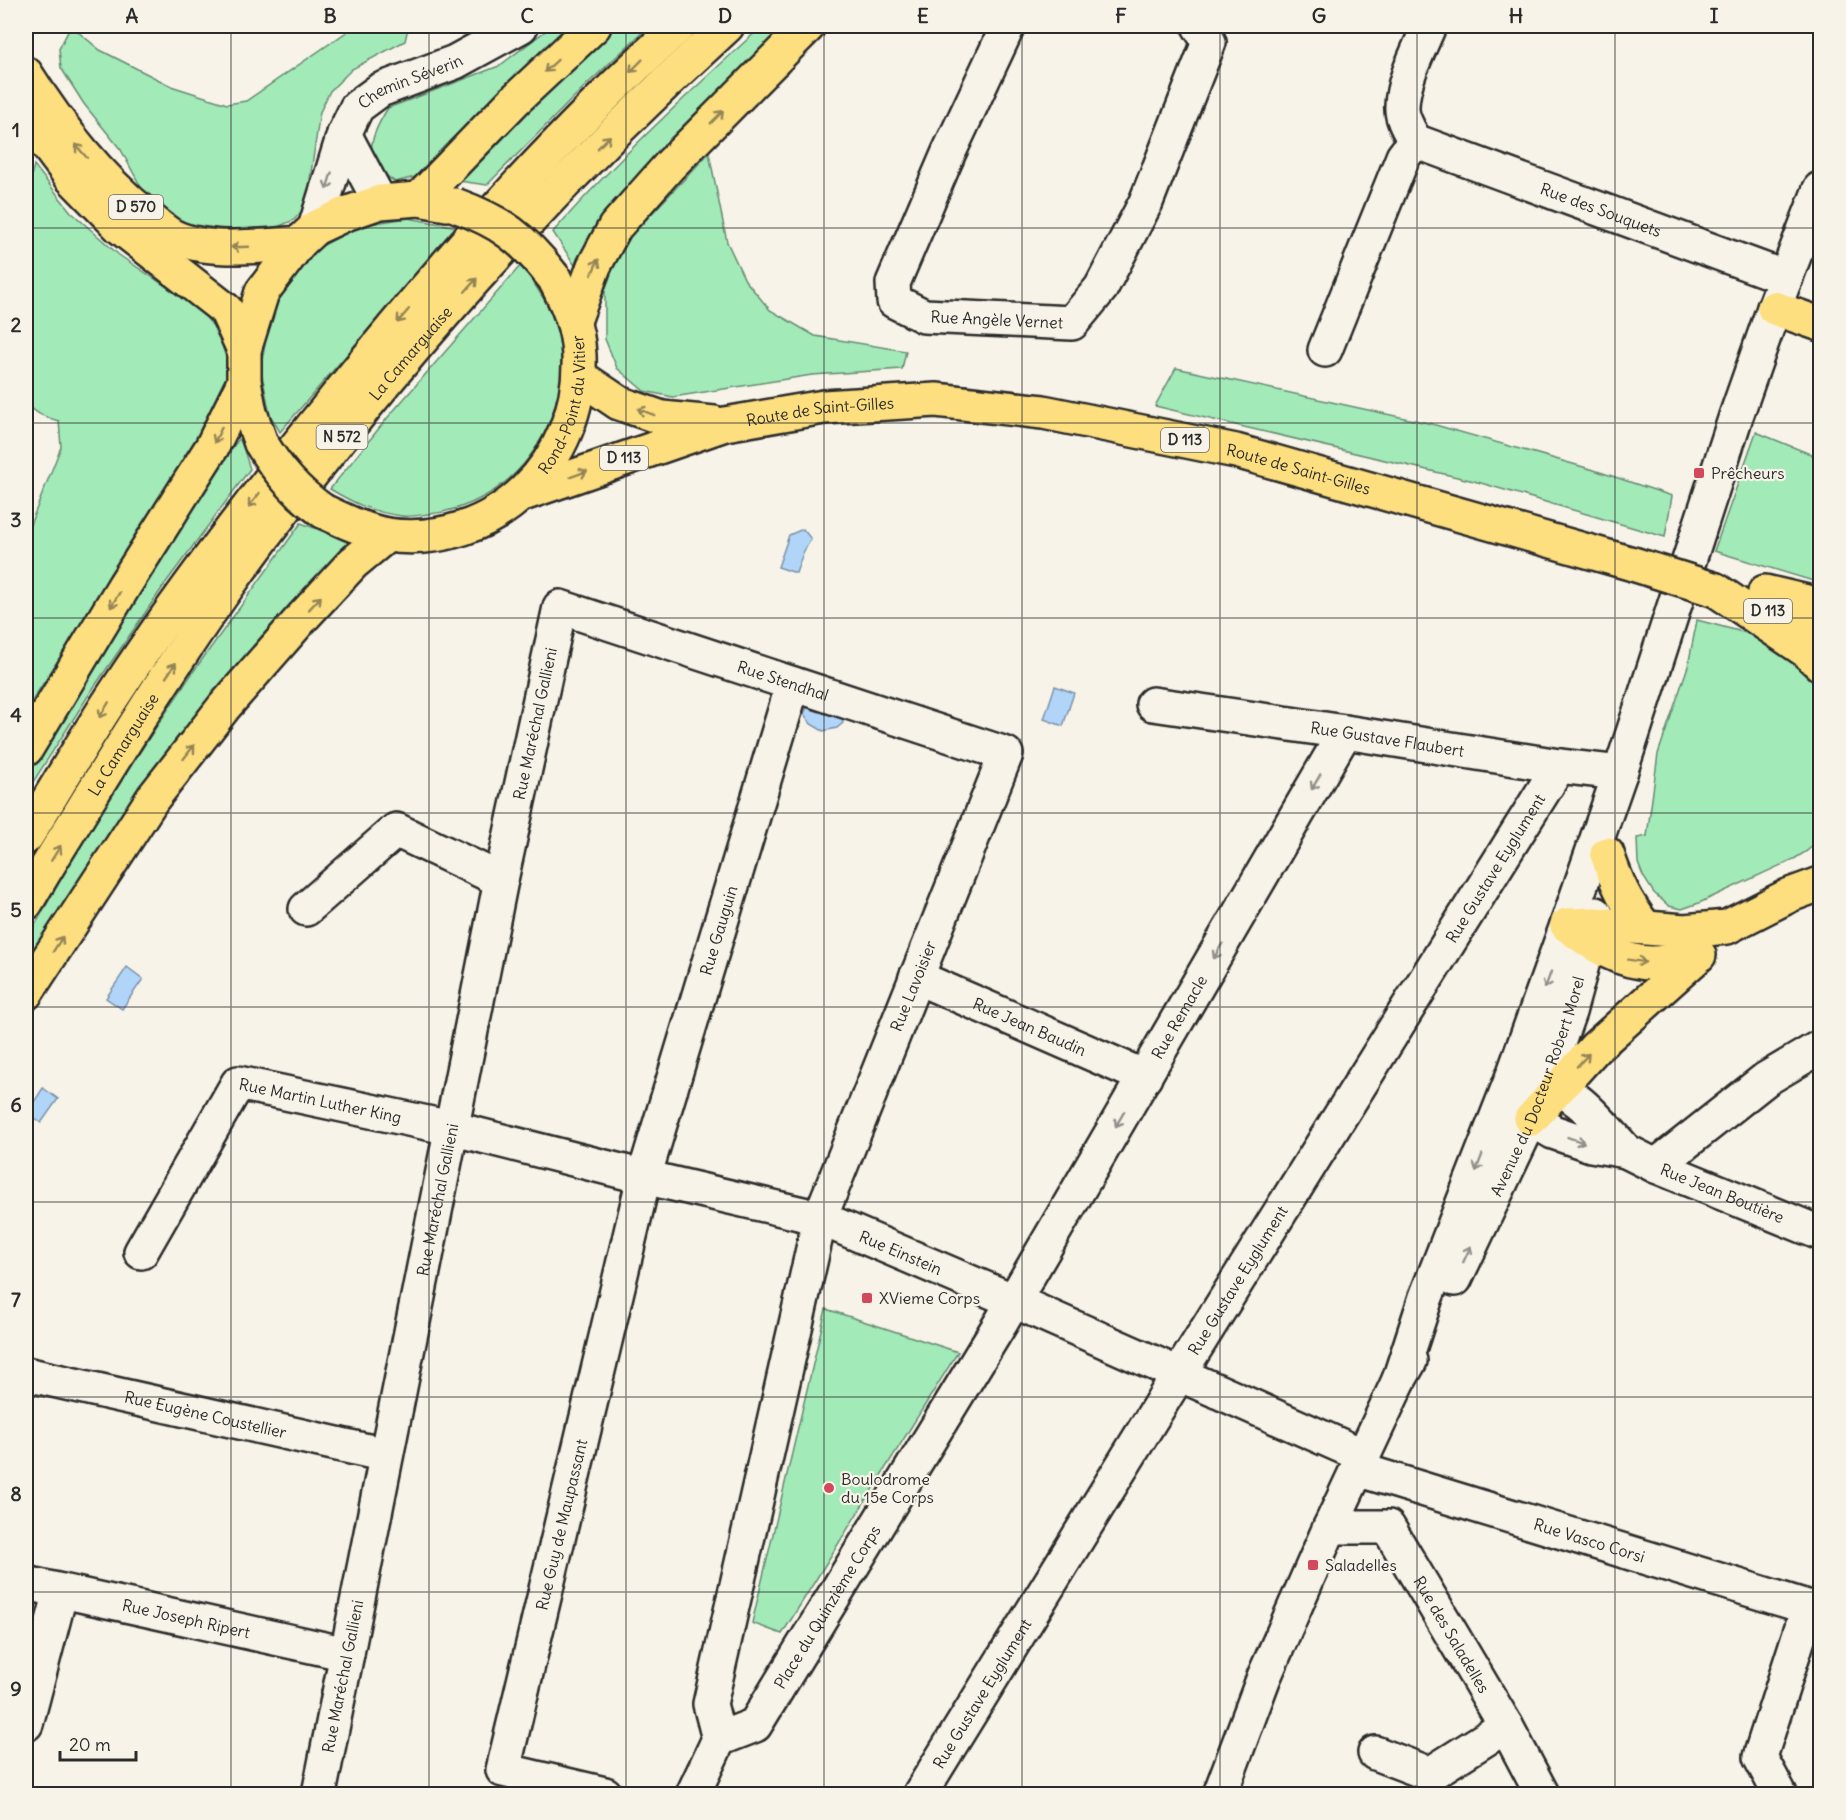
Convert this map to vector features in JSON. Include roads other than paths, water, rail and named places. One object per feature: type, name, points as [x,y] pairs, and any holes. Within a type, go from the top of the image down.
[{"type":"main road","points":[[419,199],[514,101],[594,26]]},
{"type":"main road","name":"La Camarguaise","points":[[26,837],[117,690],[200,569],[303,437],[386,335],[474,234],[579,122],[678,26]]},
{"type":"main road","name":"La Camarguaise","points":[[26,903],[143,711],[230,583],[328,454],[409,355],[550,198],[602,144],[727,26]]},
{"type":"main road","points":[[573,321],[594,266],[615,227],[670,165],[808,26]]},
{"type":"main road","name":"D 570","points":[[26,74],[76,145],[118,192],[172,236],[193,242],[233,248],[307,236]]},
{"type":"main road","name":"D 570","points":[[26,117],[72,178],[120,227],[226,310],[244,350]]},
{"type":"main road","name":"Rond-Point du Vitier","points":[[419,199],[455,205],[484,216],[511,232],[535,253],[554,278],[573,321],[579,352],[579,376],[570,425],[551,462],[524,494],[494,515],[460,529],[424,536],[387,535],[354,526],[324,512],[287,482],[261,443],[250,413],[244,382],[244,350],[262,292],[307,236],[345,214],[380,202],[419,199]]},
{"type":"main road","points":[[1774,308],[1821,324]]},
{"type":"main road","name":"Route de Saint-Gilles","points":[[579,376],[619,403],[662,418],[725,424]]},
{"type":"main road","points":[[26,748],[212,447],[244,382]]},
{"type":"main road","name":"Route de Saint-Gilles","points":[[524,494],[725,424],[824,407],[936,400],[1043,412],[1236,451],[1633,564],[1716,590],[1821,631]]},
{"type":"main road","points":[[26,993],[153,798],[224,707],[353,563],[387,535]]},
{"type":"main road","points":[[1716,590],[1768,592],[1821,605]]},
{"type":"main road","points":[[1716,590],[1821,664]]},
{"type":"main road","points":[[1607,854],[1626,902],[1644,926]]},
{"type":"main road","points":[[1790,895],[1821,862]]},
{"type":"main road","points":[[1531,1119],[1539,1080],[1594,1048],[1699,955],[1727,927],[1790,895],[1821,884]]},
{"type":"main road","points":[[1584,930],[1644,926],[1661,930],[1685,931],[1727,927]]},
{"type":"main road","points":[[1584,930],[1624,959],[1653,963],[1699,955]]},
{"type":"street","name":"Chemin Séverin","points":[[307,236],[344,135],[357,107],[380,90],[454,62],[521,26]]},
{"type":"street","name":"Rue Angèle Vernet","points":[[1008,26],[949,152],[893,283],[894,301],[924,316],[1072,323],[1101,288],[1146,202],[1209,42],[1199,26]]},
{"type":"street","points":[[1325,350],[1403,157],[1415,141],[1406,127],[1402,107],[1407,82],[1429,26]]},
{"type":"street","points":[[344,135],[380,202]]},
{"type":"street","name":"Rue des Souquets","points":[[1415,141],[1786,278]]},
{"type":"street","name":"Avenue du Docteur Robert Morel","points":[[1584,930],[1620,773],[1692,547],[1774,308],[1821,189]]},
{"type":"street","name":"Rue Stendhal","points":[[560,607],[1006,754]]},
{"type":"street","name":"Rue Maréchal Gallieni","points":[[319,1794],[501,880],[560,607]]},
{"type":"street","name":"Rue Gauguin","points":[[644,1177],[793,684]]},
{"type":"street","name":"Rue Gustave Flaubert","points":[[1153,704],[1559,766],[1620,773]]},
{"type":"street","name":"Rue Remacle","points":[[1014,1301],[1345,732]]},
{"type":"street","name":"Rue Lavoisier","points":[[820,1218],[1006,754]]},
{"type":"street","name":"Rue Gustave Eyglument","points":[[920,1794],[1559,766]]},
{"type":"street","name":"Avenue du Docteur Robert Morel","points":[[1399,1380],[1426,1297],[1539,1080],[1607,854],[1620,773]]},
{"type":"street","points":[[306,909],[396,830],[501,880]]},
{"type":"street","name":"Rue Jean Baudin","points":[[916,977],[1145,1077]]},
{"type":"street","points":[[1656,1166],[1766,1079],[1821,1047]]},
{"type":"street","name":"Rue Jean Boutière","points":[[1539,1080],[1585,1106],[1626,1151]]},
{"type":"street","name":"Rue Martin Luther King","points":[[141,1252],[238,1083],[451,1128]]},
{"type":"street","name":"Avenue du Docteur Robert Morel","points":[[1220,1794],[1264,1677],[1330,1527],[1399,1380],[1443,1304],[1531,1119]]},
{"type":"street","name":"Rue Jean Boutière","points":[[1531,1119],[1553,1132],[1591,1145],[1626,1151],[1656,1166],[1821,1233]]},
{"type":"street","name":"Rue Einstein","points":[[451,1128],[644,1177],[820,1218],[1179,1374],[1360,1462]]},
{"type":"street","name":"Rue Guy de Maupassant","points":[[605,1794],[502,1770],[644,1177]]},
{"type":"street","points":[[693,1794],[719,1739],[710,1704],[820,1218]]},
{"type":"street","name":"Place du Quinzième Corps","points":[[719,1739],[755,1725],[1014,1301]]},
{"type":"street","name":"Rue Eugène Coustellier","points":[[26,1374],[386,1455]]},
{"type":"street","name":"Rue Vasco Corsi","points":[[1360,1462],[1412,1487],[1814,1610]]},
{"type":"street","points":[[1330,1527],[1388,1527],[1412,1487]]},
{"type":"street","name":"Rue des Saladelles","points":[[1388,1527],[1506,1726],[1542,1794]]},
{"type":"street","name":"Rue Joseph Ripert","points":[[26,1582],[347,1654]]},
{"type":"street","points":[[26,1724],[61,1591]]},
{"type":"street","points":[[1780,1794],[1760,1757],[1814,1610]]},
{"type":"street","points":[[1374,1753],[1430,1774],[1506,1726]]},
{"type":"water","points":[[803,529],[811,539],[796,573],[778,567],[789,535]]},
{"type":"water","points":[[1055,686],[1074,693],[1063,726],[1044,719]]},
{"type":"water","points":[[816,705],[842,715],[843,723],[837,728],[823,731],[811,724],[804,714],[807,707]]},
{"type":"water","points":[[127,967],[143,979],[122,1009],[106,998]]},
{"type":"water","points":[[43,1088],[58,1099],[41,1123],[27,1113]]},
{"type":"place","name":"Prêcheurs","points":[[1699,473]]},
{"type":"place","name":"XVieme Corps","points":[[867,1298]]},
{"type":"place","name":"Boulodrome du 15e Corps","points":[[829,1488]]},
{"type":"place","name":"Saladelles","points":[[1313,1565]]}]
